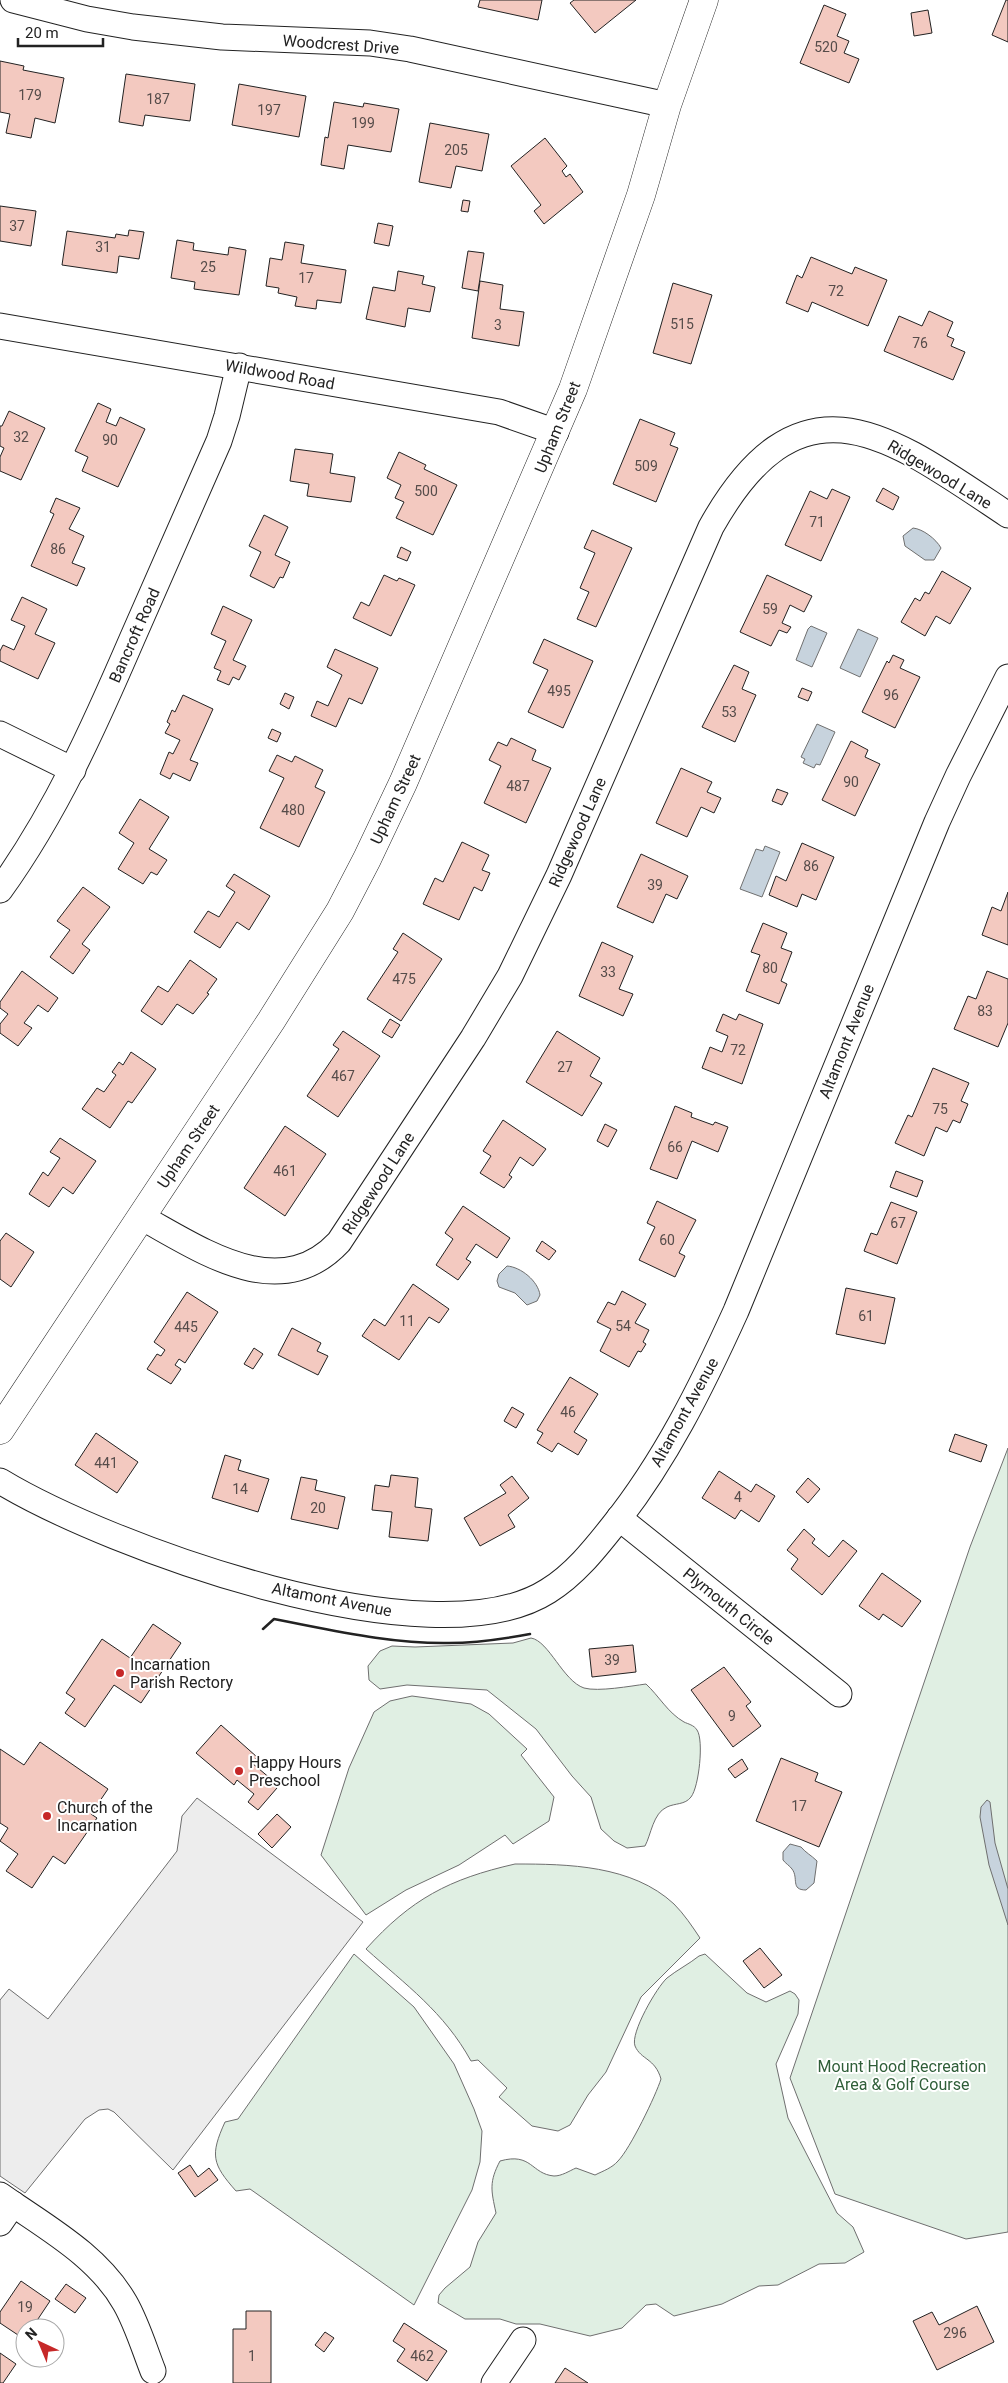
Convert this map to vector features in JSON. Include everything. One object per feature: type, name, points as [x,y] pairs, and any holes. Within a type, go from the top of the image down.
[{"type":"main road","name":"Upham Street","points":[[0,1430],[271,1021],[340,911],[403,783],[556,432],[589,347],[641,195],[667,105],[704,0]]},
{"type":"street","name":"Woodcrest Drive","points":[[12,0],[133,27],[230,37],[370,43],[410,49],[667,105]]},
{"type":"street","name":"Wildwood Road","points":[[0,326],[499,412],[556,432]]},
{"type":"street","name":"Bancroft Road","points":[[0,890],[41,828],[73,770],[218,441],[227,416],[238,366]]},
{"type":"street","name":"Ridgewood Lane","points":[[141,1217],[228,1263],[258,1271],[283,1270],[307,1264],[325,1255],[339,1242],[468,1046],[510,976],[559,875],[711,527],[731,493],[755,465],[767,455],[795,438],[810,433],[841,429],[857,431],[890,442],[917,456],[1008,515]]},
{"type":"street","name":"Altamont Avenue","points":[[0,1481],[67,1517],[166,1557],[304,1595],[408,1614],[483,1613],[504,1610],[526,1603],[548,1591],[576,1569],[620,1518],[674,1436],[715,1357],[937,822],[1008,677]]},
{"type":"street","points":[[0,734],[73,770]]},
{"type":"street","name":"Plymouth Circle","points":[[620,1518],[839,1694]]},
{"type":"street","points":[[4,2207],[55,2232],[103,2272],[126,2303],[153,2371]]},
{"type":"street","points":[[494,2383],[523,2340]]},
{"type":"green space","name":"Mount Hood Recreation Area & Golf Course","points":[[1008,1448],[1008,2232],[966,2239],[835,2194],[790,2078],[970,1547]]},
{"type":"green space","points":[[531,1638],[544,1646],[576,1684],[584,1688],[597,1689],[646,1684],[673,1714],[697,1730],[700,1753],[694,1792],[689,1800],[667,1807],[658,1814],[645,1846],[627,1848],[614,1841],[601,1829],[591,1797],[572,1776],[536,1729],[487,1690],[407,1685],[380,1689],[369,1680],[368,1666],[380,1651],[392,1646],[415,1647],[513,1643]]},
{"type":"green space","points":[[412,1696],[471,1704],[489,1714],[527,1749],[521,1755],[554,1797],[549,1821],[513,1844],[505,1835],[459,1865],[406,1890],[366,1915],[321,1855],[349,1768],[374,1712],[390,1701]]},
{"type":"green space","points":[[515,1864],[578,1866],[599,1869],[639,1881],[657,1891],[674,1904],[700,1938],[641,1997],[606,2072],[588,2095],[570,2125],[558,2131],[532,2126],[499,2097],[507,2088],[478,2060],[471,2061],[449,2028],[423,2000],[366,1949],[399,1917],[433,1893],[470,1877]]},
{"type":"green space","points":[[354,1954],[414,2007],[454,2064],[482,2131],[480,2162],[472,2190],[414,2305],[250,2189],[236,2191],[222,2173],[216,2159],[217,2143],[225,2122],[238,2119]]},
{"type":"green space","points":[[705,1954],[747,1993],[766,2002],[790,1991],[799,2000],[798,2014],[776,2064],[788,2118],[837,2213],[853,2227],[864,2252],[845,2263],[819,2264],[778,2285],[759,2286],[722,2304],[674,2316],[656,2304],[646,2305],[622,2328],[590,2336],[540,2324],[516,2324],[500,2319],[465,2319],[438,2303],[439,2295],[445,2288],[470,2267],[478,2242],[496,2213],[492,2186],[500,2161],[519,2159],[540,2172],[554,2176],[576,2168],[595,2175],[613,2166],[623,2155],[642,2122],[661,2079],[652,2063],[635,2046],[636,2031],[640,2021],[651,2000],[667,1978],[699,1956]]},
{"type":"shaded area","points":[[913,528],[925,532],[941,548],[934,560],[925,560],[905,546],[903,536]]},
{"type":"shaded area","points":[[811,626],[827,633],[812,667],[796,660],[808,629]]},
{"type":"shaded area","points":[[858,629],[878,638],[860,677],[840,668]]},
{"type":"shaded area","points":[[817,724],[835,732],[820,765],[816,764],[814,768],[803,763],[805,759],[801,757]]},
{"type":"shaded area","points":[[765,846],[780,852],[762,897],[740,889],[756,849],[763,851]]},
{"type":"shaded area","points":[[507,1266],[518,1269],[532,1280],[539,1290],[540,1295],[537,1301],[527,1305],[515,1293],[499,1287],[497,1281],[499,1274]]},
{"type":"shaded area","points":[[197,1798],[363,1922],[173,2170],[114,2112],[108,2109],[99,2110],[85,2119],[25,2193],[0,2176],[0,2000],[9,1989],[48,2019],[177,1851],[182,1816]]},
{"type":"shaded area","points":[[987,1800],[990,1802],[995,1843],[1008,1889],[1008,1925],[989,1865],[980,1817],[981,1807]]},
{"type":"shaded area","points":[[790,1844],[801,1847],[817,1861],[814,1883],[806,1890],[796,1886],[794,1872],[783,1860],[783,1852]]},
{"type":"building","points":[[480,0],[542,0],[538,20],[478,7]]},
{"type":"building","points":[[574,0],[636,0],[595,33],[570,3]]},
{"type":"building","points":[[1006,0],[1008,0],[1008,42],[992,35]]},
{"type":"building","points":[[824,5],[846,14],[837,36],[849,41],[844,53],[859,59],[849,83],[800,63]]},
{"type":"building","points":[[928,10],[932,33],[914,36],[911,13]]},
{"type":"building","points":[[0,61],[24,66],[23,70],[64,78],[55,123],[35,118],[31,138],[6,133],[10,114],[0,112]]},
{"type":"building","points":[[126,74],[195,84],[190,121],[145,115],[143,126],[119,122]]},
{"type":"building","points":[[239,84],[306,96],[299,137],[232,125]]},
{"type":"building","points":[[334,102],[363,107],[364,103],[399,109],[391,152],[348,145],[344,169],[321,165],[325,137],[328,138]]},
{"type":"building","points":[[430,123],[489,134],[482,171],[456,166],[451,188],[419,182]]},
{"type":"building","points":[[545,138],[567,166],[562,171],[566,177],[570,174],[583,192],[544,224],[534,211],[541,205],[511,166]]},
{"type":"building","points":[[463,200],[470,201],[468,212],[461,211]]},
{"type":"building","points":[[0,206],[36,211],[31,246],[0,241]]},
{"type":"building","points":[[378,223],[393,226],[389,246],[374,243]]},
{"type":"building","points":[[129,230],[144,232],[139,259],[119,256],[117,273],[62,265],[67,231],[115,238],[116,234],[128,236]]},
{"type":"building","points":[[177,240],[194,243],[193,250],[228,255],[229,247],[246,250],[239,295],[194,289],[195,282],[171,278]]},
{"type":"building","points":[[285,242],[304,245],[301,263],[346,270],[341,303],[317,300],[316,309],[295,306],[297,297],[278,293],[279,288],[266,286],[270,258],[282,260]]},
{"type":"building","points":[[468,251],[484,253],[478,291],[462,288]]},
{"type":"building","points":[[811,257],[852,274],[855,267],[887,280],[868,326],[812,302],[808,312],[786,303],[797,275],[802,278]]},
{"type":"building","points":[[398,271],[424,276],[422,284],[435,287],[430,312],[408,308],[405,327],[366,319],[373,287],[395,291]]},
{"type":"building","points":[[480,281],[503,285],[500,309],[524,312],[519,346],[472,338]]},
{"type":"building","points":[[673,283],[712,295],[691,364],[653,353]]},
{"type":"building","points":[[929,311],[953,322],[947,336],[954,339],[951,346],[965,352],[953,380],[884,351],[899,316],[922,326]]},
{"type":"building","points":[[98,403],[111,409],[106,422],[116,426],[120,417],[145,429],[118,487],[82,471],[88,457],[75,451]]},
{"type":"building","points":[[9,411],[45,428],[21,480],[0,471],[0,457],[4,448],[0,446],[0,426],[2,426]]},
{"type":"building","points":[[640,419],[675,433],[670,445],[678,448],[656,502],[613,484]]},
{"type":"building","points":[[295,449],[333,454],[330,473],[355,477],[351,502],[307,496],[309,484],[290,481]]},
{"type":"building","points":[[399,452],[426,465],[424,469],[457,485],[433,535],[396,518],[404,502],[395,498],[401,485],[387,478]]},
{"type":"building","points":[[883,488],[899,497],[893,510],[876,501]]},
{"type":"building","points":[[832,489],[850,497],[821,561],[785,545],[810,491],[827,499]]},
{"type":"building","points":[[56,498],[80,508],[69,529],[84,536],[72,563],[85,568],[77,586],[31,566],[54,514],[50,512]]},
{"type":"building","points":[[264,515],[288,527],[275,555],[290,562],[283,578],[280,577],[274,588],[250,576],[261,552],[249,546]]},
{"type":"building","points":[[592,530],[632,548],[596,627],[577,619],[589,592],[580,588],[595,553],[584,548]]},
{"type":"building","points":[[401,547],[411,552],[407,561],[397,557]]},
{"type":"building","points":[[942,571],[971,588],[950,624],[936,616],[925,636],[901,622],[915,598],[920,601],[925,592],[929,594]]},
{"type":"building","points":[[384,575],[397,581],[399,578],[415,585],[391,636],[353,618],[361,602],[369,606]]},
{"type":"building","points":[[767,575],[812,596],[804,612],[790,605],[782,623],[791,627],[787,633],[779,630],[771,646],[740,632]]},
{"type":"building","points":[[22,597],[47,609],[35,634],[55,643],[38,679],[0,661],[0,651],[3,645],[14,650],[25,626],[11,620]]},
{"type":"building","points":[[223,606],[252,620],[233,660],[246,666],[239,680],[233,677],[229,685],[217,680],[221,671],[214,668],[226,641],[211,634]]},
{"type":"building","points":[[544,639],[593,661],[563,728],[528,712],[548,670],[533,663]]},
{"type":"building","points":[[335,649],[378,668],[362,704],[349,698],[336,727],[311,716],[317,701],[328,706],[342,675],[327,667]]},
{"type":"building","points":[[893,655],[904,660],[900,668],[920,677],[895,728],[862,712],[887,661],[889,663]]},
{"type":"building","points":[[734,665],[749,672],[742,689],[756,695],[735,742],[702,727]]},
{"type":"building","points":[[802,688],[812,692],[808,701],[798,697]]},
{"type":"building","points":[[285,693],[294,697],[289,709],[280,704]]},
{"type":"building","points":[[183,695],[213,709],[190,760],[198,763],[190,781],[173,773],[170,779],[160,774],[169,752],[173,754],[180,740],[165,733],[170,724],[167,722],[172,710],[175,712]]},
{"type":"building","points":[[272,729],[281,733],[277,742],[268,738]]},
{"type":"building","points":[[511,738],[536,750],[532,760],[551,768],[526,823],[484,803],[501,766],[489,760],[498,742],[507,746]]},
{"type":"building","points":[[851,741],[868,750],[865,757],[880,764],[855,816],[822,800]]},
{"type":"building","points":[[277,755],[292,762],[295,756],[323,770],[315,787],[325,792],[299,847],[260,828],[284,778],[269,771]]},
{"type":"building","points":[[681,768],[712,782],[707,792],[721,798],[714,813],[701,807],[687,837],[656,823]]},
{"type":"building","points":[[777,789],[788,793],[782,805],[772,801]]},
{"type":"building","points":[[140,799],[169,817],[149,849],[167,860],[157,875],[151,872],[143,884],[118,869],[134,843],[119,833]]},
{"type":"building","points":[[462,842],[489,855],[482,870],[490,873],[482,891],[474,887],[459,920],[423,904],[435,878],[443,882]]},
{"type":"building","points":[[802,843],[834,857],[816,900],[802,894],[797,907],[769,895],[776,876],[786,881]]},
{"type":"building","points":[[641,854],[688,876],[677,899],[666,894],[653,923],[617,907]]},
{"type":"building","points":[[234,874],[270,896],[249,930],[237,922],[220,948],[194,932],[208,911],[219,917],[235,892],[226,886]]},
{"type":"building","points":[[83,887],[110,907],[82,944],[90,950],[73,974],[50,957],[70,930],[57,921]]},
{"type":"building","points":[[1008,892],[1008,945],[982,935],[992,907],[1001,911]]},
{"type":"building","points":[[763,923],[787,933],[781,948],[792,952],[781,981],[787,984],[779,1004],[746,991],[760,955],[751,952]]},
{"type":"building","points":[[403,933],[442,959],[401,1021],[367,999],[398,952],[393,949]]},
{"type":"building","points":[[602,942],[633,956],[619,989],[633,994],[623,1016],[579,996]]},
{"type":"building","points":[[190,960],[217,979],[207,993],[209,994],[193,1014],[177,1004],[162,1025],[141,1011],[158,986],[168,992]]},
{"type":"building","points":[[22,971],[58,998],[48,1012],[38,1005],[24,1023],[32,1028],[18,1046],[0,1033],[0,1024],[8,1014],[0,1008],[0,1002]]},
{"type":"building","points":[[987,971],[1008,979],[1008,1023],[998,1047],[954,1029],[968,996],[976,999]]},
{"type":"building","points":[[723,1014],[736,1020],[739,1014],[763,1024],[742,1084],[702,1068],[710,1047],[722,1052],[728,1036],[716,1031]]},
{"type":"building","points":[[390,1019],[400,1025],[392,1038],[382,1032]]},
{"type":"building","points":[[343,1031],[380,1056],[338,1117],[307,1096],[339,1049],[333,1045]]},
{"type":"building","points":[[557,1031],[600,1058],[590,1076],[602,1083],[582,1116],[526,1082]]},
{"type":"building","points":[[131,1052],[156,1069],[132,1103],[128,1101],[110,1128],[82,1109],[97,1088],[104,1092],[116,1075],[112,1072],[119,1062],[123,1065]]},
{"type":"building","points":[[933,1068],[969,1083],[961,1101],[968,1104],[960,1123],[953,1120],[947,1132],[936,1127],[924,1156],[895,1143],[908,1115],[912,1117]]},
{"type":"building","points":[[675,1106],[692,1113],[691,1117],[713,1125],[715,1122],[728,1127],[718,1152],[692,1141],[677,1179],[650,1169]]},
{"type":"building","points":[[503,1120],[546,1149],[533,1166],[520,1157],[509,1175],[512,1177],[504,1188],[480,1173],[491,1156],[483,1151]]},
{"type":"building","points":[[605,1124],[617,1130],[608,1147],[597,1141]]},
{"type":"building","points":[[285,1126],[326,1154],[285,1216],[244,1188]]},
{"type":"building","points":[[60,1138],[96,1161],[73,1194],[63,1187],[49,1207],[29,1194],[43,1172],[48,1176],[60,1158],[50,1152]]},
{"type":"building","points":[[896,1171],[923,1181],[917,1197],[890,1187]]},
{"type":"building","points":[[657,1201],[696,1220],[679,1253],[685,1256],[675,1277],[639,1260],[655,1227],[647,1223]]},
{"type":"building","points":[[891,1202],[917,1212],[897,1264],[864,1251],[871,1233],[877,1235]]},
{"type":"building","points":[[463,1206],[510,1238],[497,1258],[476,1244],[466,1259],[471,1262],[458,1280],[436,1265],[453,1239],[445,1233]]},
{"type":"building","points":[[6,1233],[34,1252],[11,1287],[0,1279],[0,1241]]},
{"type":"building","points":[[542,1241],[556,1251],[549,1260],[536,1251]]},
{"type":"building","points":[[413,1284],[449,1309],[439,1323],[429,1317],[399,1360],[362,1336],[374,1319],[385,1326]]},
{"type":"building","points":[[846,1288],[895,1298],[885,1344],[836,1334]]},
{"type":"building","points":[[622,1291],[646,1304],[635,1323],[649,1330],[643,1342],[646,1344],[641,1352],[638,1351],[629,1367],[600,1351],[611,1329],[597,1322],[608,1302],[615,1305]]},
{"type":"building","points":[[187,1292],[218,1312],[185,1363],[179,1359],[175,1365],[181,1369],[171,1384],[147,1369],[157,1354],[161,1356],[165,1350],[154,1342]]},
{"type":"building","points":[[292,1328],[321,1343],[317,1351],[328,1356],[318,1375],[278,1355]]},
{"type":"building","points":[[254,1348],[263,1354],[253,1369],[244,1364]]},
{"type":"building","points":[[570,1377],[598,1394],[574,1432],[587,1440],[578,1455],[558,1443],[552,1452],[537,1443],[543,1433],[537,1430]]},
{"type":"building","points":[[512,1407],[524,1414],[516,1428],[504,1421]]},
{"type":"building","points":[[96,1433],[138,1462],[117,1493],[75,1465]]},
{"type":"building","points":[[955,1434],[987,1445],[981,1462],[949,1451]]},
{"type":"building","points":[[225,1455],[241,1460],[238,1470],[269,1479],[258,1512],[212,1498]]},
{"type":"building","points":[[719,1471],[751,1492],[756,1484],[775,1496],[759,1522],[741,1510],[735,1519],[702,1498]]},
{"type":"building","points":[[391,1475],[418,1478],[415,1507],[432,1509],[428,1541],[389,1537],[392,1512],[372,1510],[375,1485],[389,1487]]},
{"type":"building","points":[[512,1476],[529,1498],[508,1515],[515,1527],[480,1546],[464,1518],[506,1493],[500,1485]]},
{"type":"building","points":[[301,1477],[317,1480],[315,1490],[345,1497],[338,1529],[291,1519]]},
{"type":"building","points":[[808,1478],[820,1489],[808,1503],[796,1492]]},
{"type":"building","points":[[804,1529],[815,1539],[812,1543],[829,1557],[843,1540],[857,1551],[822,1595],[791,1569],[798,1559],[787,1550]]},
{"type":"building","points":[[882,1573],[921,1601],[902,1627],[883,1614],[879,1620],[859,1606]]},
{"type":"building","name":"Incarnation Parish Rectory","points":[[153,1624],[181,1643],[141,1703],[114,1685],[85,1727],[65,1713],[75,1699],[66,1693],[102,1639],[130,1658]]},
{"type":"building","points":[[633,1645],[636,1672],[592,1677],[589,1649]]},
{"type":"building","points":[[724,1667],[751,1702],[746,1706],[761,1726],[733,1747],[691,1690]]},
{"type":"building","name":"Happy Hours Preschool","points":[[221,1725],[257,1757],[252,1763],[271,1779],[269,1781],[277,1788],[258,1810],[248,1802],[254,1794],[237,1780],[234,1785],[196,1753]]},
{"type":"building","name":"Church of the Incarnation","points":[[40,1742],[108,1789],[91,1814],[97,1818],[65,1864],[53,1856],[32,1888],[6,1871],[18,1854],[0,1841],[8,1828],[0,1823],[0,1749],[24,1765]]},
{"type":"building","points":[[781,1758],[818,1773],[815,1781],[842,1792],[819,1847],[756,1821]]},
{"type":"building","points":[[742,1759],[748,1769],[735,1778],[728,1769]]},
{"type":"building","points":[[277,1814],[291,1827],[272,1848],[258,1834]]},
{"type":"building","points":[[760,1948],[782,1975],[764,1988],[743,1961]]},
{"type":"building","points":[[190,2165],[198,2177],[209,2168],[218,2180],[195,2197],[178,2173]]},
{"type":"building","points":[[21,2281],[50,2301],[39,2318],[15,2318],[15,2333],[0,2323],[0,2312]]},
{"type":"building","points":[[66,2284],[86,2298],[75,2313],[55,2299]]},
{"type":"building","points":[[977,2306],[994,2342],[937,2370],[913,2321],[932,2312],[939,2325]]},
{"type":"building","points":[[246,2311],[271,2311],[271,2383],[233,2383],[233,2329],[246,2329]]},
{"type":"building","points":[[404,2323],[447,2351],[427,2381],[397,2361],[405,2349],[393,2341]]},
{"type":"building","points":[[325,2332],[334,2338],[324,2352],[315,2345]]},
{"type":"building","points":[[0,2353],[15,2363],[15,2365],[3,2383],[0,2383]]},
{"type":"building","points":[[565,2368],[588,2383],[555,2383]]},
{"type":"wall","points":[[263,1629],[274,1619],[383,1639],[427,1643],[459,1643],[530,1634]]},
{"type":"place","name":"Incarnation Parish Rectory","points":[[120,1673]]},
{"type":"place","name":"Happy Hours Preschool","points":[[239,1771]]},
{"type":"place","name":"Church of the Incarnation","points":[[47,1816]]}]
